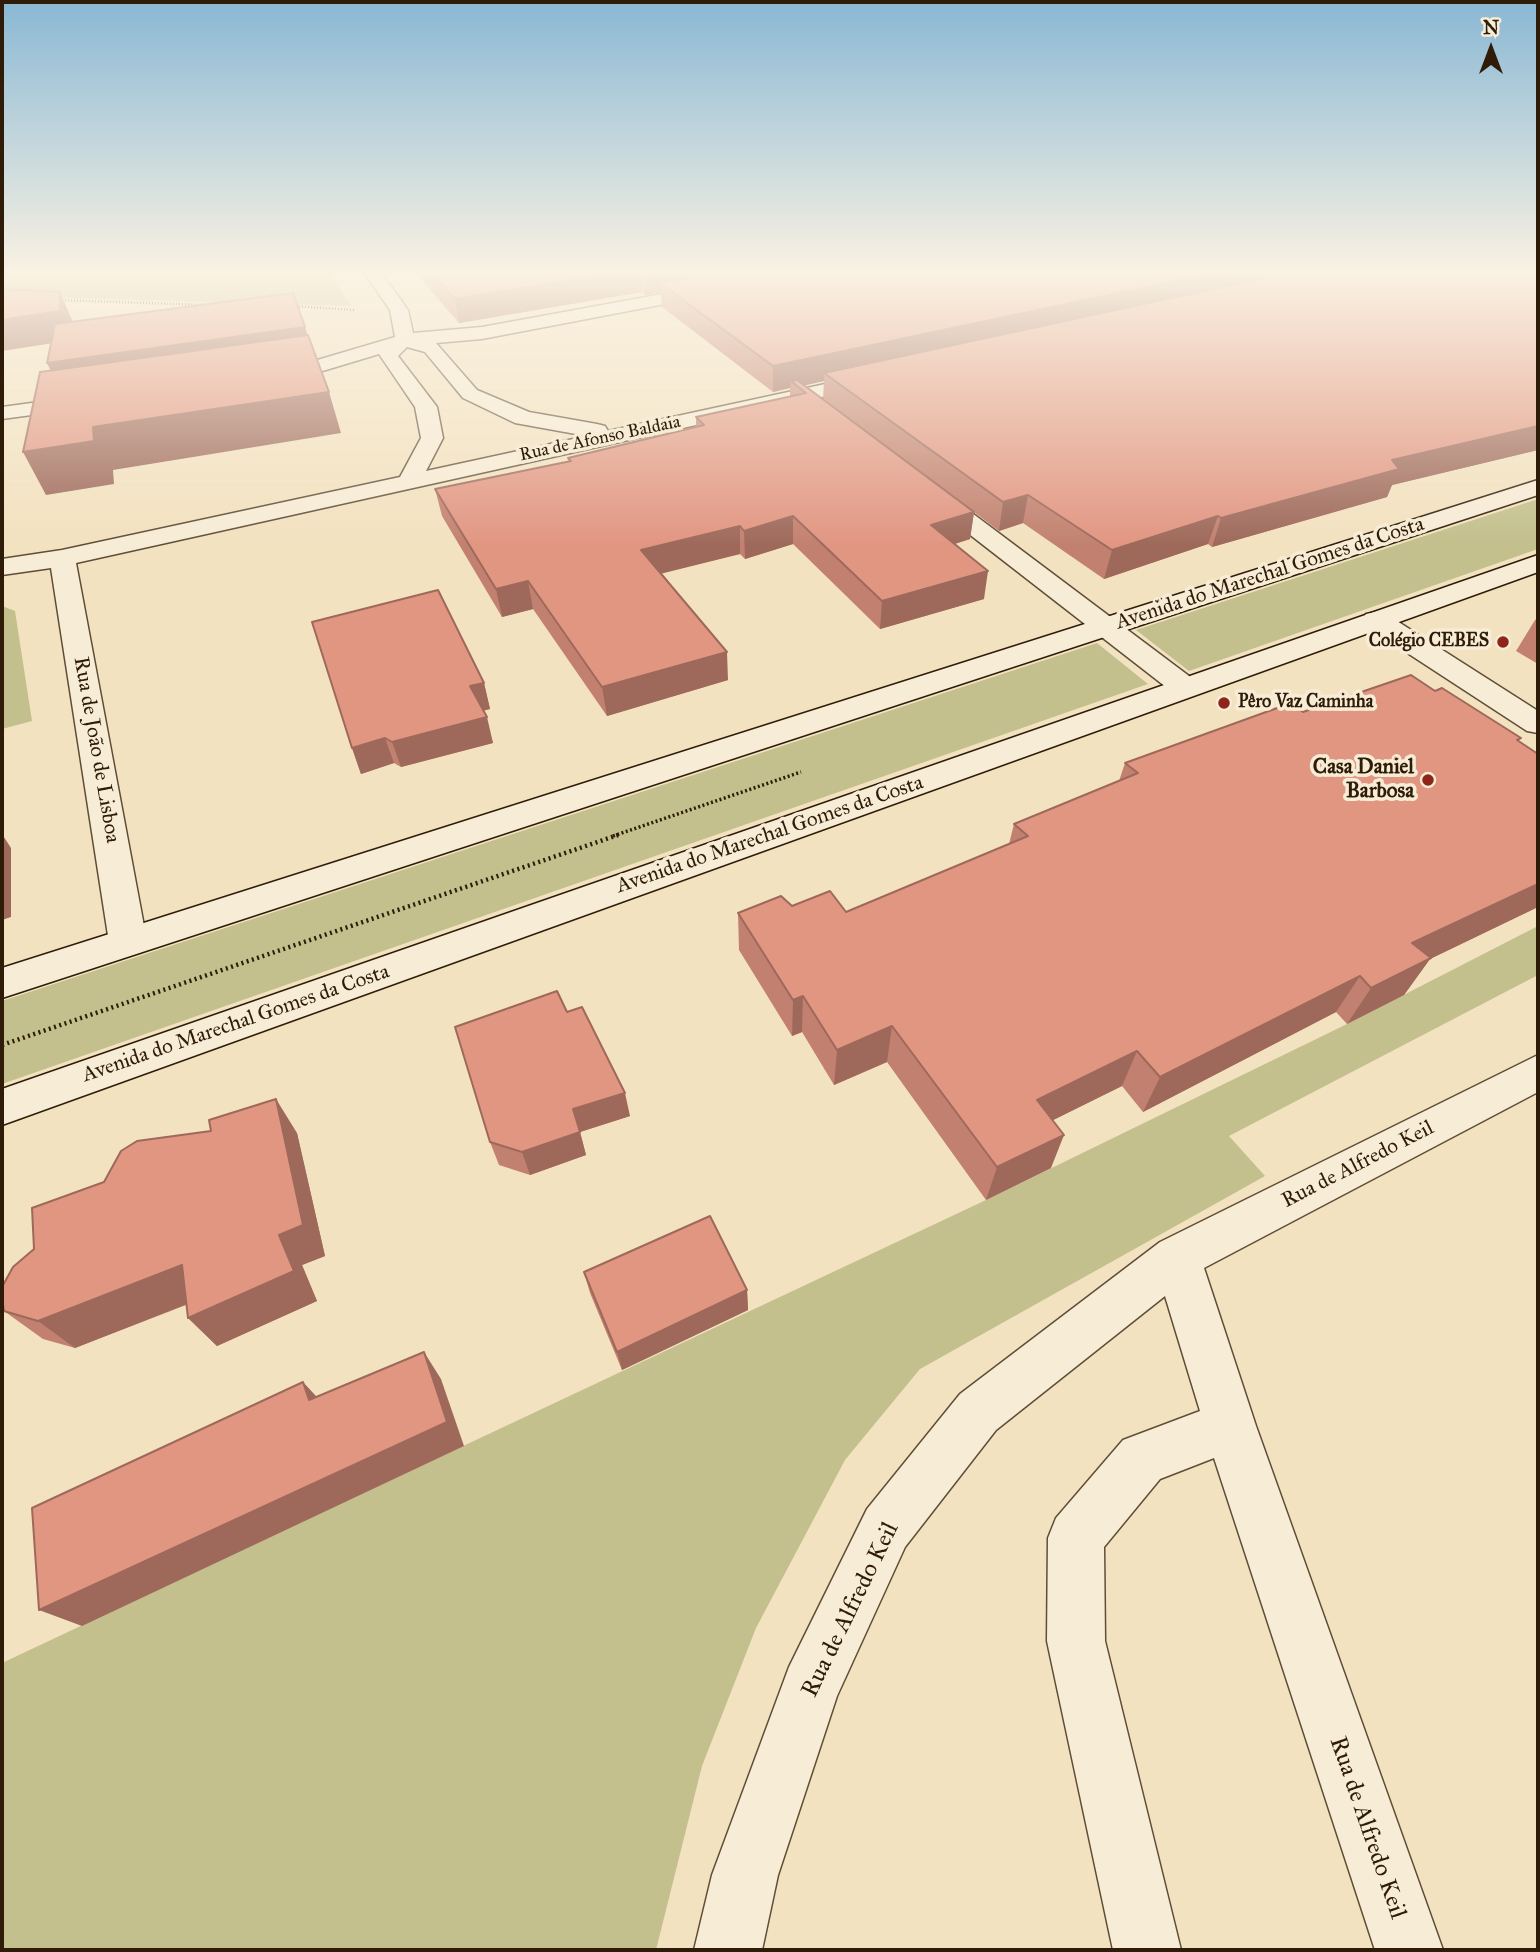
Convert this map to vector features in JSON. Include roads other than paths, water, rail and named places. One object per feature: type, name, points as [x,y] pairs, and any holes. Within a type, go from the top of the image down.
[{"type":"street","points":[[249,377],[332,362]]},
{"type":"street","points":[[392,362],[426,407],[432,438],[410,480]]},
{"type":"street","points":[[444,362],[470,394],[523,418],[617,435]]},
{"type":"street","points":[[316,367],[398,370]]},
{"type":"street","name":"Rua de Afonso Baldaia","points":[[2,567],[62,558],[898,374]]},
{"type":"street","points":[[802,396],[824,412]]},
{"type":"street","points":[[2,413],[102,399]]},
{"type":"street","points":[[497,435],[523,418]]},
{"type":"street","points":[[432,438],[456,441]]},
{"type":"street","points":[[913,480],[1186,688]]},
{"type":"street","name":"Avenida do Marechal Gomes da Costa","points":[[2,983],[1538,486]]},
{"type":"street","name":"Rua de João de Lisboa","points":[[62,558],[128,942]]},
{"type":"street","name":"Avenida do Marechal Gomes da Costa","points":[[2,1107],[1538,563]]},
{"type":"street","points":[[1376,620],[1538,724]]},
{"type":"street","name":"Rua de Alfredo Keil","points":[[728,1950],[745,1875],[810,1688],[886,1528],[978,1412],[1177,1258],[1538,1072]]},
{"type":"street","name":"Rua de Alfredo Keil","points":[[1177,1258],[1230,1426],[1409,1950]]},
{"type":"street","points":[[1147,1950],[1076,1641],[1076,1538],[1142,1459],[1230,1426]]},
{"type":"place","name":"Colégio CEBES","points":[[1503,642]]},
{"type":"place","name":"Pêro Vaz Caminha","points":[[1224,703]]},
{"type":"place","name":"Casa Daniel Barbosa","points":[[1428,780]]}]
